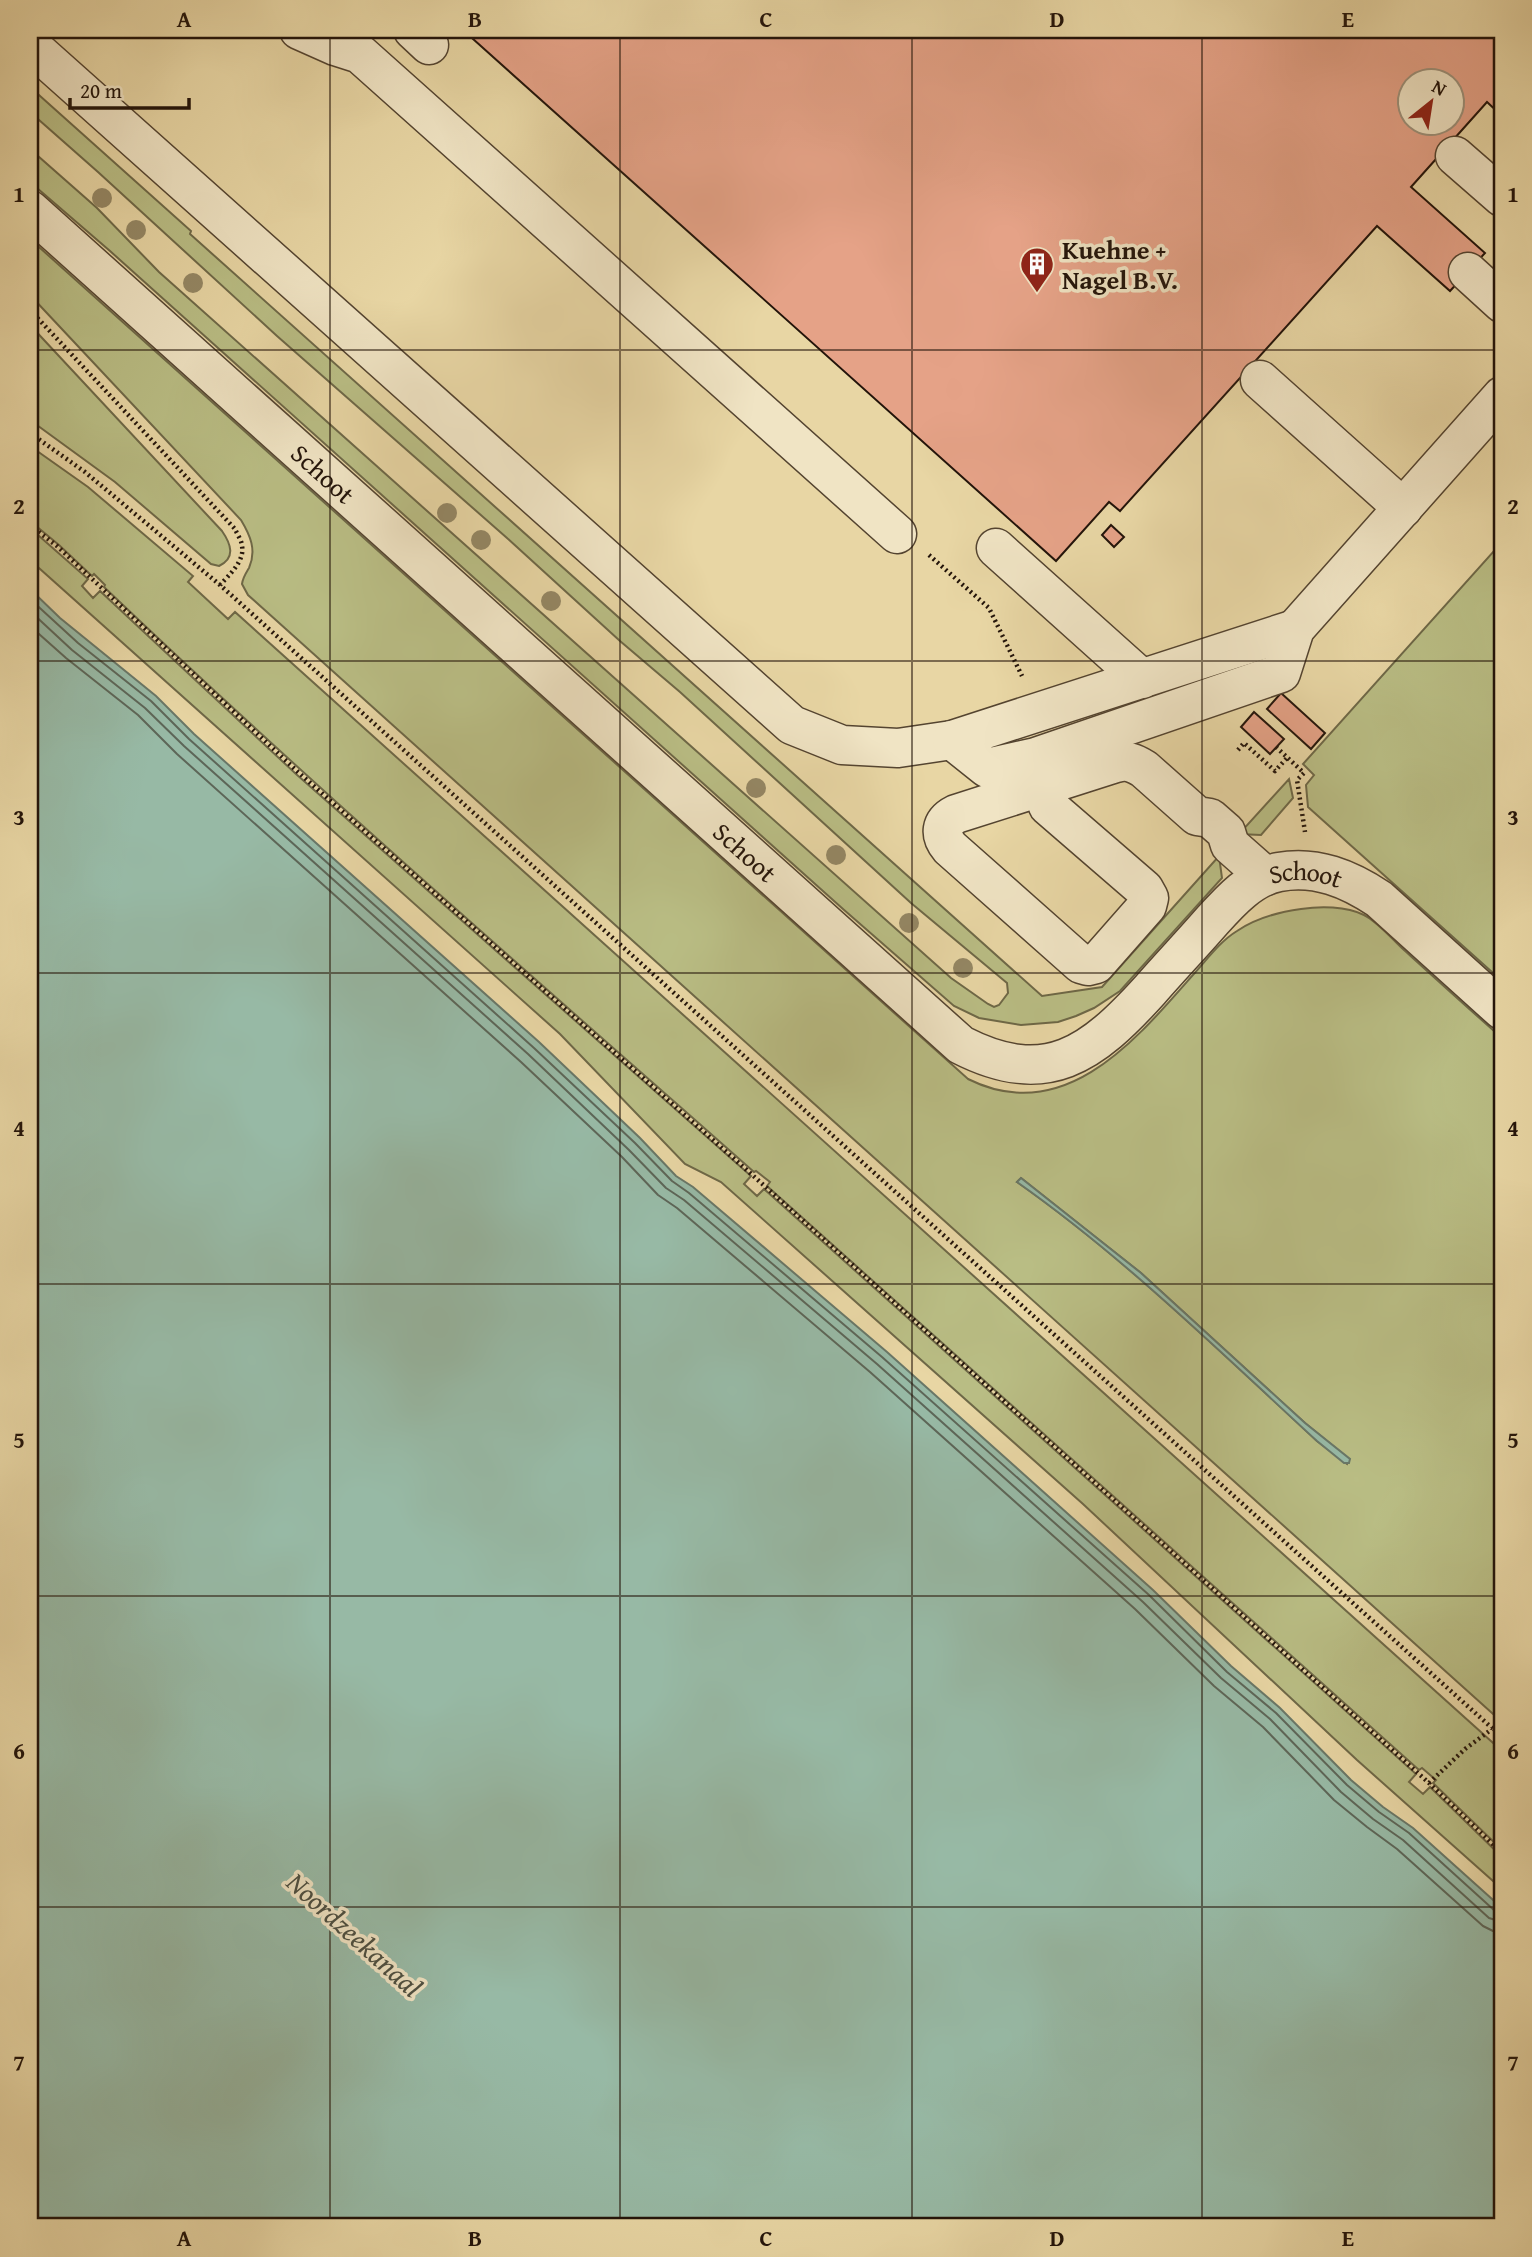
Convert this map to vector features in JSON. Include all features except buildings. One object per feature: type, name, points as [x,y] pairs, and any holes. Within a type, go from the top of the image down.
[{"type":"street","points":[[299,30],[360,54],[897,534]]},
{"type":"street","points":[[30,45],[792,725],[842,745],[898,748],[952,740],[1132,670]]},
{"type":"street","points":[[1455,156],[1502,197]]},
{"type":"street","name":"Schoot","points":[[30,211],[961,1045],[984,1057],[1009,1064],[1035,1065],[1059,1061],[1081,1052],[1123,1019],[1231,900],[1265,876],[1278,872],[1310,871],[1339,877],[1360,886],[1379,899],[1502,1010]]},
{"type":"street","points":[[1468,272],[1502,303]]},
{"type":"street","points":[[1260,380],[1403,508]]},
{"type":"street","points":[[952,740],[987,768],[1036,757],[1281,673],[1295,629],[1502,396]]},
{"type":"street","points":[[996,548],[1132,670]]},
{"type":"street","points":[[952,740],[962,713],[1028,691],[1132,670],[1295,629]]},
{"type":"street","points":[[1041,787],[1048,806],[1144,889],[1149,898],[1147,906],[1101,959],[1088,966],[1075,959],[943,841],[943,824],[949,818],[1041,787],[1125,761],[1144,769],[1196,816],[1200,830],[1216,844],[1230,845],[1265,876]]},
{"type":"path","points":[[30,310],[235,529],[242,545],[241,556],[235,568],[220,585]]},
{"type":"path","points":[[30,433],[85,472],[220,585],[1502,1737]]},
{"type":"path","points":[[30,525],[57,547],[298,772],[749,1172],[1429,1783],[1502,1853]]},
{"type":"path","points":[[897,534],[900,529],[989,608],[1028,691]]},
{"type":"path","points":[[1238,750],[1244,743],[1275,771],[1287,758]]},
{"type":"path","points":[[1276,747],[1304,773],[1297,780],[1310,871]]},
{"type":"path","points":[[1429,1783],[1465,1749],[1493,1728]]},
{"type":"green space","points":[[30,87],[191,231],[190,234],[1042,996],[1102,987],[1219,856],[1222,878],[1120,991],[1094,1008],[1058,1022],[1021,1025],[979,1018],[954,1006],[30,182],[30,149],[97,208],[159,272],[951,978],[988,1004],[994,1007],[999,1005],[1008,993],[1007,983],[911,903],[680,692],[277,336],[30,112]]},
{"type":"green space","points":[[30,239],[968,1079],[1003,1091],[1035,1092],[1066,1085],[1095,1070],[1121,1050],[1230,935],[1268,916],[1316,907],[1349,910],[1369,918],[1502,1038],[1502,1722],[248,595],[242,584],[251,561],[252,549],[250,537],[241,520],[30,295]],"holes":[[[1021,1178],[1141,1273],[1305,1423],[1349,1459],[1347,1464],[1317,1441],[1134,1274],[1017,1182]]]},
{"type":"green space","points":[[30,325],[222,531],[230,550],[224,563],[219,566],[211,564],[115,482],[30,420]]},
{"type":"green space","points":[[30,446],[88,487],[193,576],[188,582],[228,619],[235,612],[1502,1751],[1502,1850],[1433,1783],[1436,1780],[1422,1768],[1419,1770],[767,1186],[770,1182],[754,1172],[396,856],[176,655],[104,587],[94,574],[92,576],[30,521]]},
{"type":"green space","points":[[30,528],[88,579],[82,586],[93,598],[100,591],[296,774],[751,1176],[744,1184],[757,1196],[764,1189],[1416,1774],[1409,1782],[1423,1794],[1430,1787],[1502,1857],[1502,1889],[1357,1760],[1083,1504],[721,1182],[685,1164],[560,1034],[30,560]]},
{"type":"green space","points":[[1502,542],[1502,949],[1495,957],[1502,963],[1502,981],[1308,807],[1306,785],[1314,775],[1303,764]]},
{"type":"green space","points":[[1289,779],[1293,798],[1261,835],[1239,834]]},
{"type":"water","name":"Noordzeekanaal","points":[[30,589],[60,618],[156,696],[194,734],[539,1042],[676,1176],[693,1187],[887,1352],[1153,1590],[1231,1666],[1280,1708],[1351,1780],[1413,1828],[1502,1908],[1502,2227],[30,2227]]},
{"type":"water","points":[[1021,1178],[1141,1273],[1305,1423],[1350,1459],[1349,1463],[1344,1463],[1317,1441],[1134,1274],[1017,1182]]},
{"type":"place","name":"Kuehne + Nagel B.V.","points":[[1037,294]]}]
